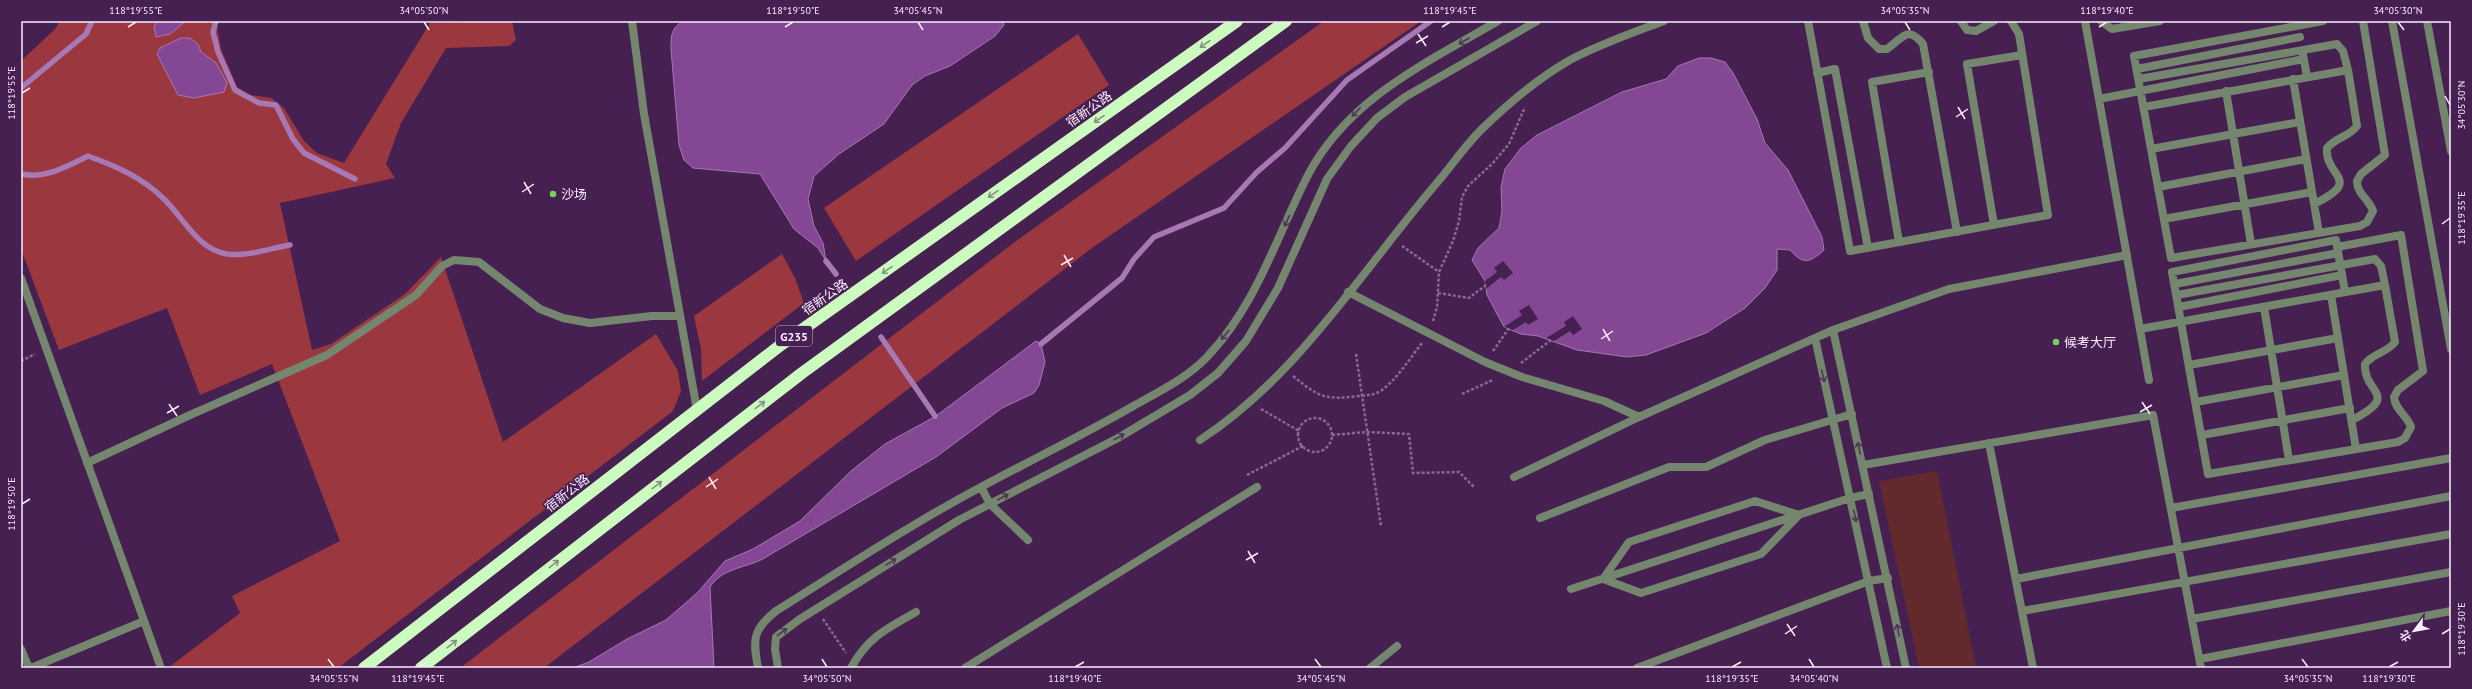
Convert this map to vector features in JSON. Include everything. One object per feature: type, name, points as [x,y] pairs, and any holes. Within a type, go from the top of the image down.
[{"type":"highway","name":"宿新公路","points":[[364,668],[782,344],[1237,21]]},
{"type":"highway","name":"G235","points":[[421,668],[802,372],[1286,21]]},
{"type":"street","points":[[632,21],[644,114],[697,410]]},
{"type":"street","points":[[758,668],[754,645],[756,632],[764,621],[776,611],[917,524],[981,487],[1122,413],[1180,379],[1206,357],[1230,329],[1263,276],[1308,175],[1337,132],[1366,102],[1399,79],[1498,21]]},
{"type":"street","points":[[778,668],[775,649],[776,637],[816,610],[959,520],[1118,438],[1190,395],[1218,373],[1246,341],[1278,288],[1327,179],[1351,146],[1377,118],[1405,97],[1537,21]]},
{"type":"street","points":[[1200,440],[1224,425],[1285,368],[1483,127],[1527,90],[1569,61],[1609,41],[1664,21]]},
{"type":"street","points":[[1808,21],[1850,251],[2048,215],[2019,34],[2011,21]]},
{"type":"street","points":[[1864,21],[1868,38],[1879,49],[1887,49],[1900,36],[1907,34],[1916,36],[1923,44],[1957,232]]},
{"type":"street","points":[[1961,21],[1967,30],[1976,31],[1994,21]]},
{"type":"street","points":[[2086,21],[2149,380]]},
{"type":"street","points":[[2101,21],[2112,29],[2160,21]]},
{"type":"street","points":[[2323,21],[2134,56],[2170,258],[2360,226],[2367,222],[2373,211],[2371,204],[2359,192],[2357,181],[2361,174],[2386,155],[2363,21]]},
{"type":"street","points":[[2392,21],[2451,349]]},
{"type":"street","points":[[2427,21],[2451,151]]},
{"type":"street","points":[[2298,25],[2307,76]]},
{"type":"street","points":[[2137,69],[2300,37]]},
{"type":"street","points":[[2139,80],[2302,49],[2337,44],[2343,50],[2348,70],[2357,126],[2349,134],[2332,141],[2327,148],[2328,159],[2340,180],[2339,187],[2332,194],[2314,204]]},
{"type":"street","points":[[1994,225],[1967,64],[2022,55]]},
{"type":"street","points":[[2099,99],[2304,59]]},
{"type":"street","points":[[1817,73],[1835,69],[1868,248]]},
{"type":"street","points":[[2144,107],[2307,76],[2348,70]]},
{"type":"street","points":[[1899,242],[1872,82],[1929,72]]},
{"type":"street","points":[[2293,79],[2319,233]]},
{"type":"street","points":[[2226,91],[2251,244]]},
{"type":"street","points":[[2151,149],[2300,122]]},
{"type":"street","points":[[2158,187],[2306,159]]},
{"type":"street","points":[[2164,219],[2312,192]]},
{"type":"street","points":[[2175,284],[2338,250],[2401,235],[2423,371],[2398,390],[2394,397],[2397,408],[2409,420],[2411,427],[2405,438],[2398,442],[2208,474],[2172,272],[2336,240],[2338,250],[2340,265],[2345,292]]},
{"type":"street","points":[[1514,477],[1639,417],[1834,330],[1949,289],[2127,255]]},
{"type":"street","points":[[2177,295],[2375,259],[2381,266],[2395,342],[2387,350],[2370,357],[2365,364],[2366,374],[2378,395],[2377,403],[2370,410],[2352,420]]},
{"type":"street","points":[[87,463],[190,414],[327,356],[416,295],[442,266],[454,260],[479,262],[540,309],[563,318],[590,323],[652,316],[680,316]]},
{"type":"street","points":[[2179,307],[2342,275]]},
{"type":"street","points":[[21,278],[161,668]]},
{"type":"street","points":[[2140,329],[2385,285]]},
{"type":"street","points":[[1348,292],[1484,362],[1509,372],[1604,401],[1639,417]]},
{"type":"street","points":[[2331,295],[2356,449]]},
{"type":"street","points":[[2264,307],[2289,460]]},
{"type":"street","points":[[1834,330],[1906,668]]},
{"type":"street","points":[[1815,338],[1887,668]]},
{"type":"street","points":[[2189,364],[2338,338]]},
{"type":"street","points":[[2196,402],[2344,375]]},
{"type":"street","points":[[2202,435],[2350,408]]},
{"type":"street","points":[[1540,518],[1669,467],[1706,467],[1765,440],[1852,414]]},
{"type":"street","points":[[1863,465],[2153,415],[2201,668]]},
{"type":"street","points":[[1989,443],[2033,668]]},
{"type":"street","points":[[2171,508],[2451,458]]},
{"type":"street","points":[[981,487],[990,504],[1028,540]]},
{"type":"street","points":[[965,668],[1257,487]]},
{"type":"street","points":[[1571,589],[1850,498],[1869,494]]},
{"type":"street","points":[[2016,579],[2451,496]]},
{"type":"street","points":[[1603,579],[1629,542],[1755,501],[1799,515]]},
{"type":"street","points":[[1603,579],[1641,592],[1760,554],[1799,515]]},
{"type":"street","points":[[2022,611],[2451,534]]},
{"type":"street","points":[[2192,619],[2451,572]]},
{"type":"street","points":[[1637,668],[1869,581],[1888,578]]},
{"type":"street","points":[[2200,659],[2451,610]]},
{"type":"street","points":[[852,665],[859,654],[878,632],[916,612]]},
{"type":"street","points":[[21,649],[30,668],[144,621]]},
{"type":"street","points":[[1370,668],[1397,646]]},
{"type":"path","points":[[1285,368],[1309,389],[1324,397],[1333,399],[1376,394],[1383,389],[1429,333],[1437,307],[1439,272],[1453,241],[1459,221],[1462,197],[1468,186],[1492,164],[1509,144],[1525,112],[1527,90]]},
{"type":"path","points":[[1391,238],[1439,272]]},
{"type":"path","points":[[1438,293],[1469,298],[1486,285]]},
{"type":"path","points":[[1484,362],[1509,328]]},
{"type":"path","points":[[1462,394],[1509,372],[1551,340]]},
{"type":"path","points":[[1356,354],[1381,526]]},
{"type":"path","points":[[1249,402],[1299,431]]},
{"type":"path","points":[[1316,418],[1327,422],[1332,435],[1331,443],[1323,450],[1312,452],[1303,446],[1298,436],[1299,431],[1305,422],[1316,418]]},
{"type":"path","points":[[1332,435],[1367,432],[1409,434],[1413,473],[1458,472],[1474,487]]},
{"type":"path","points":[[1247,475],[1303,446]]},
{"type":"path","points":[[816,610],[852,665]]},
{"type":"shaded area","points":[[60,21],[216,21],[221,49],[237,87],[250,95],[271,98],[284,108],[304,141],[317,153],[344,163],[430,23],[512,21],[516,40],[509,46],[446,48],[401,123],[386,164],[395,178],[280,203],[312,350],[331,344],[405,294],[441,257],[503,442],[656,334],[678,371],[681,391],[673,411],[338,668],[168,668],[240,613],[232,596],[340,541],[272,364],[200,395],[167,308],[59,350],[21,249],[21,61],[55,29]]},
{"type":"shaded area","points":[[157,21],[186,21],[170,34],[156,37],[154,27]]},
{"type":"shaded area","points":[[684,21],[1003,21],[1004,25],[995,36],[950,66],[925,76],[912,85],[884,124],[839,154],[814,176],[808,199],[814,226],[823,243],[826,261],[818,248],[794,229],[760,174],[693,168],[684,160],[679,145],[671,40],[676,26]]},
{"type":"shaded area","points":[[1324,21],[1421,21],[1092,248],[544,668],[460,668],[1016,241]]},
{"type":"shaded area","points":[[1078,34],[1109,85],[856,261],[824,208]]},
{"type":"shaded area","points":[[181,38],[190,38],[198,44],[201,52],[216,63],[227,83],[224,92],[194,98],[178,95],[157,54],[160,48]]},
{"type":"shaded area","points":[[1699,58],[1711,58],[1725,62],[1733,73],[1757,119],[1765,143],[1788,170],[1822,237],[1824,250],[1811,260],[1803,260],[1790,250],[1777,249],[1777,270],[1765,288],[1745,308],[1706,333],[1646,355],[1627,357],[1577,350],[1538,336],[1521,334],[1504,327],[1487,295],[1485,281],[1472,260],[1478,248],[1499,228],[1502,211],[1501,187],[1505,169],[1521,148],[1537,135],[1622,92],[1666,79],[1678,66]]},
{"type":"shaded area","points":[[782,254],[795,278],[804,303],[702,381],[701,349],[694,316]]},
{"type":"shaded area","points":[[1036,341],[1041,344],[1045,362],[1039,385],[1034,393],[1002,408],[936,457],[761,560],[733,570],[720,576],[715,581],[710,587],[714,668],[573,668],[589,662],[627,639],[666,620],[697,593],[725,561],[753,549],[800,521],[851,471],[885,444],[936,416]]},
{"type":"shaded area","points":[[1937,471],[1976,668],[1919,668],[1879,481]]},
{"type":"pier","points":[[1503,261],[1513,273],[1504,280],[1501,277],[1486,289],[1485,281],[1497,272],[1494,268]]},
{"type":"pier","points":[[1529,305],[1538,319],[1528,325],[1526,322],[1513,330],[1504,327],[1522,315],[1519,311]]},
{"type":"pier","points":[[1573,316],[1582,329],[1573,335],[1570,331],[1554,341],[1546,338],[1566,326],[1564,322]]},
{"type":"waterway","points":[[21,88],[86,34],[92,21]]},
{"type":"waterway","points":[[216,21],[213,32],[218,52],[235,90],[259,103],[276,105],[293,139],[304,153],[355,179]]},
{"type":"waterway","points":[[1041,344],[1122,278],[1134,259],[1154,237],[1224,208],[1257,172],[1285,148],[1347,80],[1431,21]]},
{"type":"waterway","points":[[21,174],[38,175],[55,171],[88,156],[119,168],[147,185],[171,206],[199,240],[217,251],[235,255],[259,252],[290,245]]},
{"type":"waterway","points":[[826,261],[836,274]]},
{"type":"waterway","points":[[881,337],[935,416]]},
{"type":"place","name":"沙场","points":[[553,194]]},
{"type":"place","name":"候考大厅","points":[[2056,342]]}]
